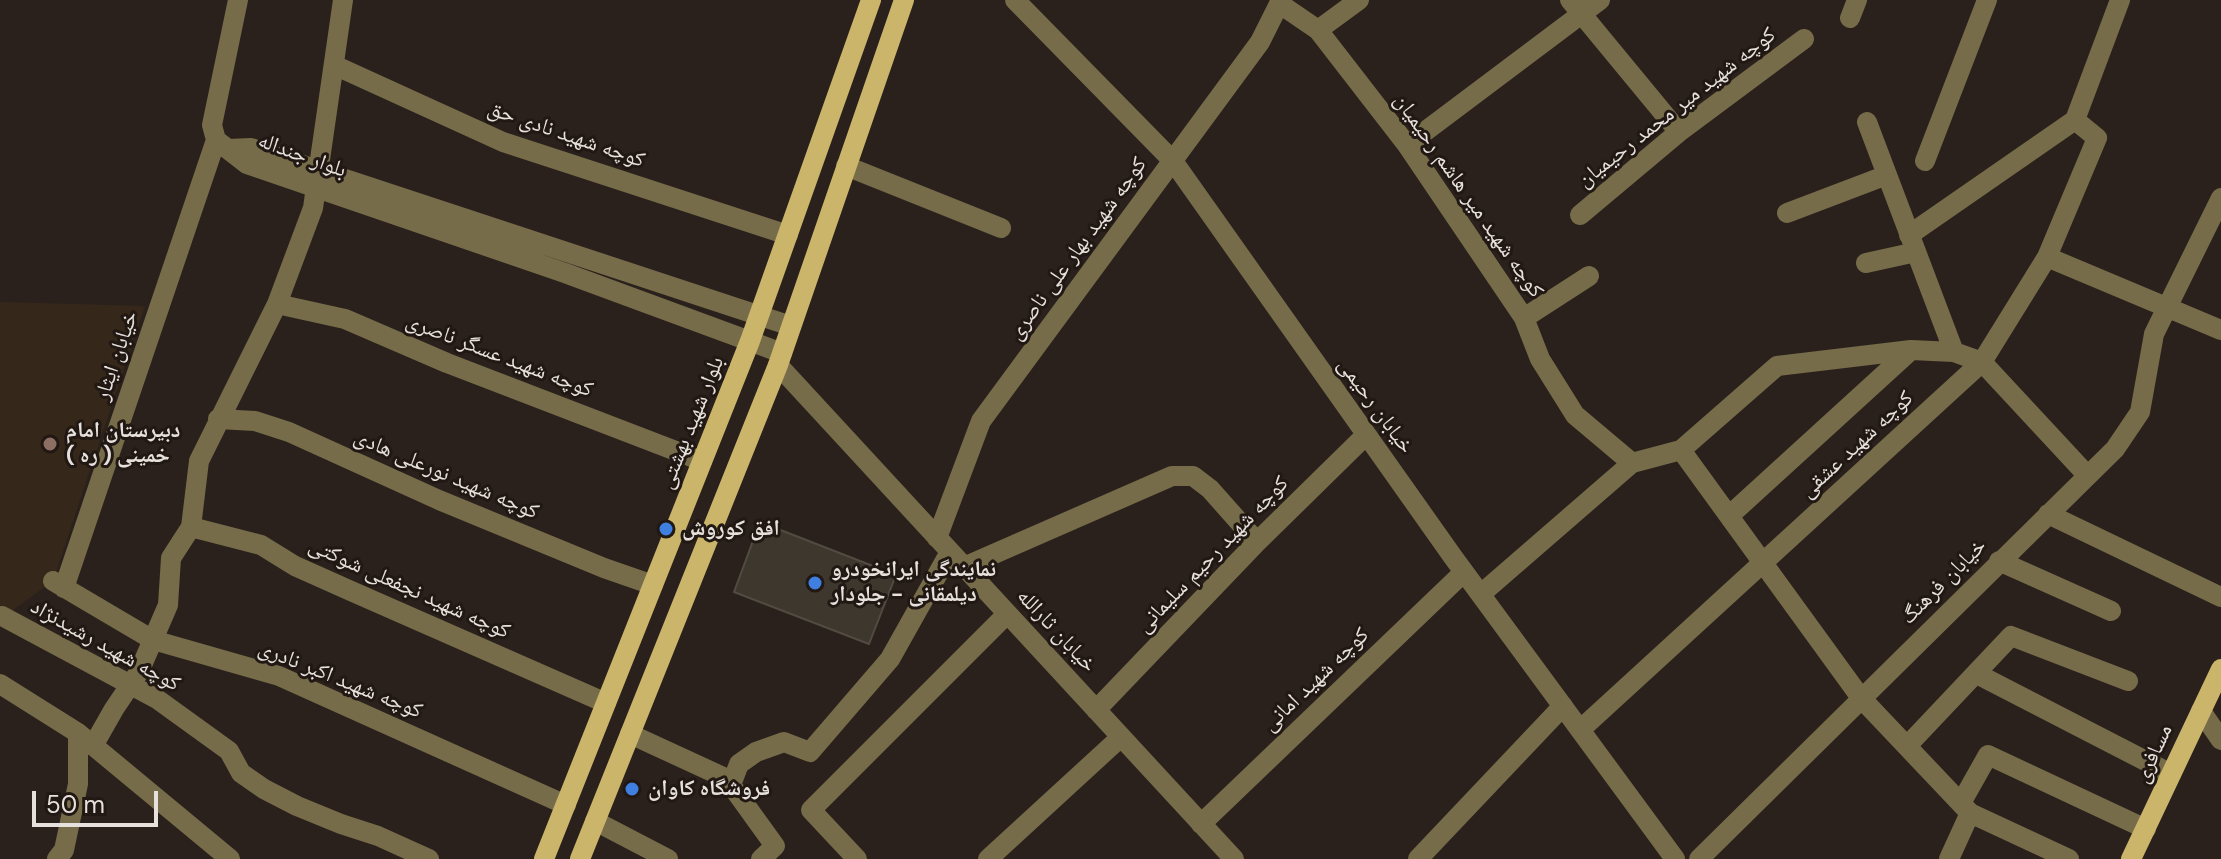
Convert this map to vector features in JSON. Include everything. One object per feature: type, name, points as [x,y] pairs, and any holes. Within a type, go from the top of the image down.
[{"type":"main road","name":"بلوار شهید بهشتی","points":[[544,859],[760,315],[871,0]]},
{"type":"main road","points":[[580,859],[780,359],[904,0]]},
{"type":"main road","name":"مسافری","points":[[2131,859],[2221,669]]},
{"type":"street","name":"خیابان ایثار","points":[[58,584],[223,144],[212,125],[238,0]]},
{"type":"street","points":[[65,856],[86,740],[131,684],[168,605],[171,558],[191,527],[199,461],[277,304],[313,208],[343,0]]},
{"type":"street","name":"خیابان رحیمی","points":[[1015,0],[1173,161],[1464,572],[1675,859]]},
{"type":"street","points":[[1318,30],[1359,0]]},
{"type":"street","points":[[1407,145],[1576,8],[1600,0]]},
{"type":"street","points":[[1925,161],[1987,0]]},
{"type":"street","points":[[1866,263],[1913,243],[2075,120],[2120,0]]},
{"type":"street","name":"کوچه شهید بهار علی ناصری","points":[[732,781],[739,764],[756,752],[784,742],[810,752],[890,659],[951,552],[981,421],[1260,42],[1280,2]]},
{"type":"street","name":"کوچه شهید میر هاشم رحیمیان","points":[[1280,2],[1318,30],[1407,145],[1524,318],[1540,359],[1575,415],[1632,463]]},
{"type":"street","points":[[1576,8],[1679,132]]},
{"type":"street","name":"کوچه شهید میر محمد رحیمیان","points":[[1580,215],[1679,132],[1804,39]]},
{"type":"street","name":"کوچه شهید نادی حق","points":[[334,65],[503,142],[788,235]]},
{"type":"street","name":"کوچه شهید عشقی","points":[[1580,730],[1982,362],[2047,257],[2097,138],[2075,120]]},
{"type":"street","points":[[1867,122],[1954,352]]},
{"type":"street","name":"بلوار جنداله","points":[[223,144],[251,148],[318,179],[495,249],[750,341],[780,359]]},
{"type":"street","points":[[846,166],[1001,228]]},
{"type":"street","points":[[1787,213],[1887,175]]},
{"type":"street","name":"بلوار جنداله","points":[[318,179],[506,231],[791,326]]},
{"type":"street","name":"خیابان فرهنگ","points":[[1699,859],[2115,449],[2140,412],[2154,334],[2221,198]]},
{"type":"street","points":[[495,249],[506,231]]},
{"type":"street","points":[[2047,257],[2221,330]]},
{"type":"street","points":[[1524,318],[1589,276]]},
{"type":"street","name":"کوچه شهید عسگر ناصری","points":[[277,304],[345,319],[447,363],[702,461]]},
{"type":"street","points":[[1729,516],[1911,350]]},
{"type":"street","points":[[1481,594],[1632,463],[1681,450],[1777,366],[1911,350],[1954,352],[1982,362],[2087,475]]},
{"type":"street","name":"خیابان ثارالله","points":[[780,359],[1007,614],[1201,824],[1222,855]]},
{"type":"street","name":"کوچه شهید نورعلی هادی","points":[[218,419],[255,421],[289,432],[439,500],[653,585]]},
{"type":"street","name":"کوچه شهید رحیم سلیمانی","points":[[1096,710],[1257,542],[1366,435]]},
{"type":"street","points":[[1681,450],[1861,698],[1965,808],[2069,859]]},
{"type":"street","points":[[951,552],[1172,476],[1193,476],[1222,501],[1257,542]]},
{"type":"street","points":[[2048,514],[2221,597]]},
{"type":"street","name":"کوچه شهید نجفعلی شوکتی","points":[[191,527],[261,545],[309,572],[606,703]]},
{"type":"street","points":[[1999,561],[2111,611]]},
{"type":"street","name":"کوچه شهید امانی","points":[[1201,824],[1464,572]]},
{"type":"street","name":"کوچه شهید اکبر نادری","points":[[58,584],[153,640],[279,676],[566,805]]},
{"type":"street","points":[[857,859],[811,810],[1007,614]]},
{"type":"street","name":"کوچه شهید رشیدنژاد","points":[[2,616],[157,699],[229,751],[241,773],[264,789],[297,806],[429,859]]},
{"type":"street","points":[[1907,746],[2011,636],[2128,681]]},
{"type":"street","points":[[1977,674],[2171,774]]},
{"type":"street","points":[[0,684],[86,740],[230,859]]},
{"type":"street","points":[[1418,859],[1563,706]]},
{"type":"street","points":[[2201,711],[2221,740]]},
{"type":"street","points":[[630,734],[732,781],[731,785],[748,811],[775,846],[761,859]]},
{"type":"street","points":[[988,859],[1121,737]]},
{"type":"street","points":[[1949,859],[1965,808],[1988,755],[2146,829]]},
{"type":"street","points":[[595,821],[668,859]]},
{"type":"shaded area","name":"دبیرستان امام خمینی ( ره )","points":[[0,302],[145,306],[53,581],[0,616]]},
{"type":"building","name":"نمایندگی ایرانخودرو دیلمقانی - جلودار","points":[[760,522],[896,575],[869,644],[734,592]]},
{"type":"place","name":"دبیرستان امام خمینی ( ره )","points":[[50,444]]},
{"type":"place","name":"افق کوروش","points":[[666,529]]},
{"type":"place","name":"نمایندگی ایرانخودرو دیلمقانی - جلودار","points":[[815,583]]},
{"type":"place","name":"فروشگاه کاوان","points":[[632,789]]}]
